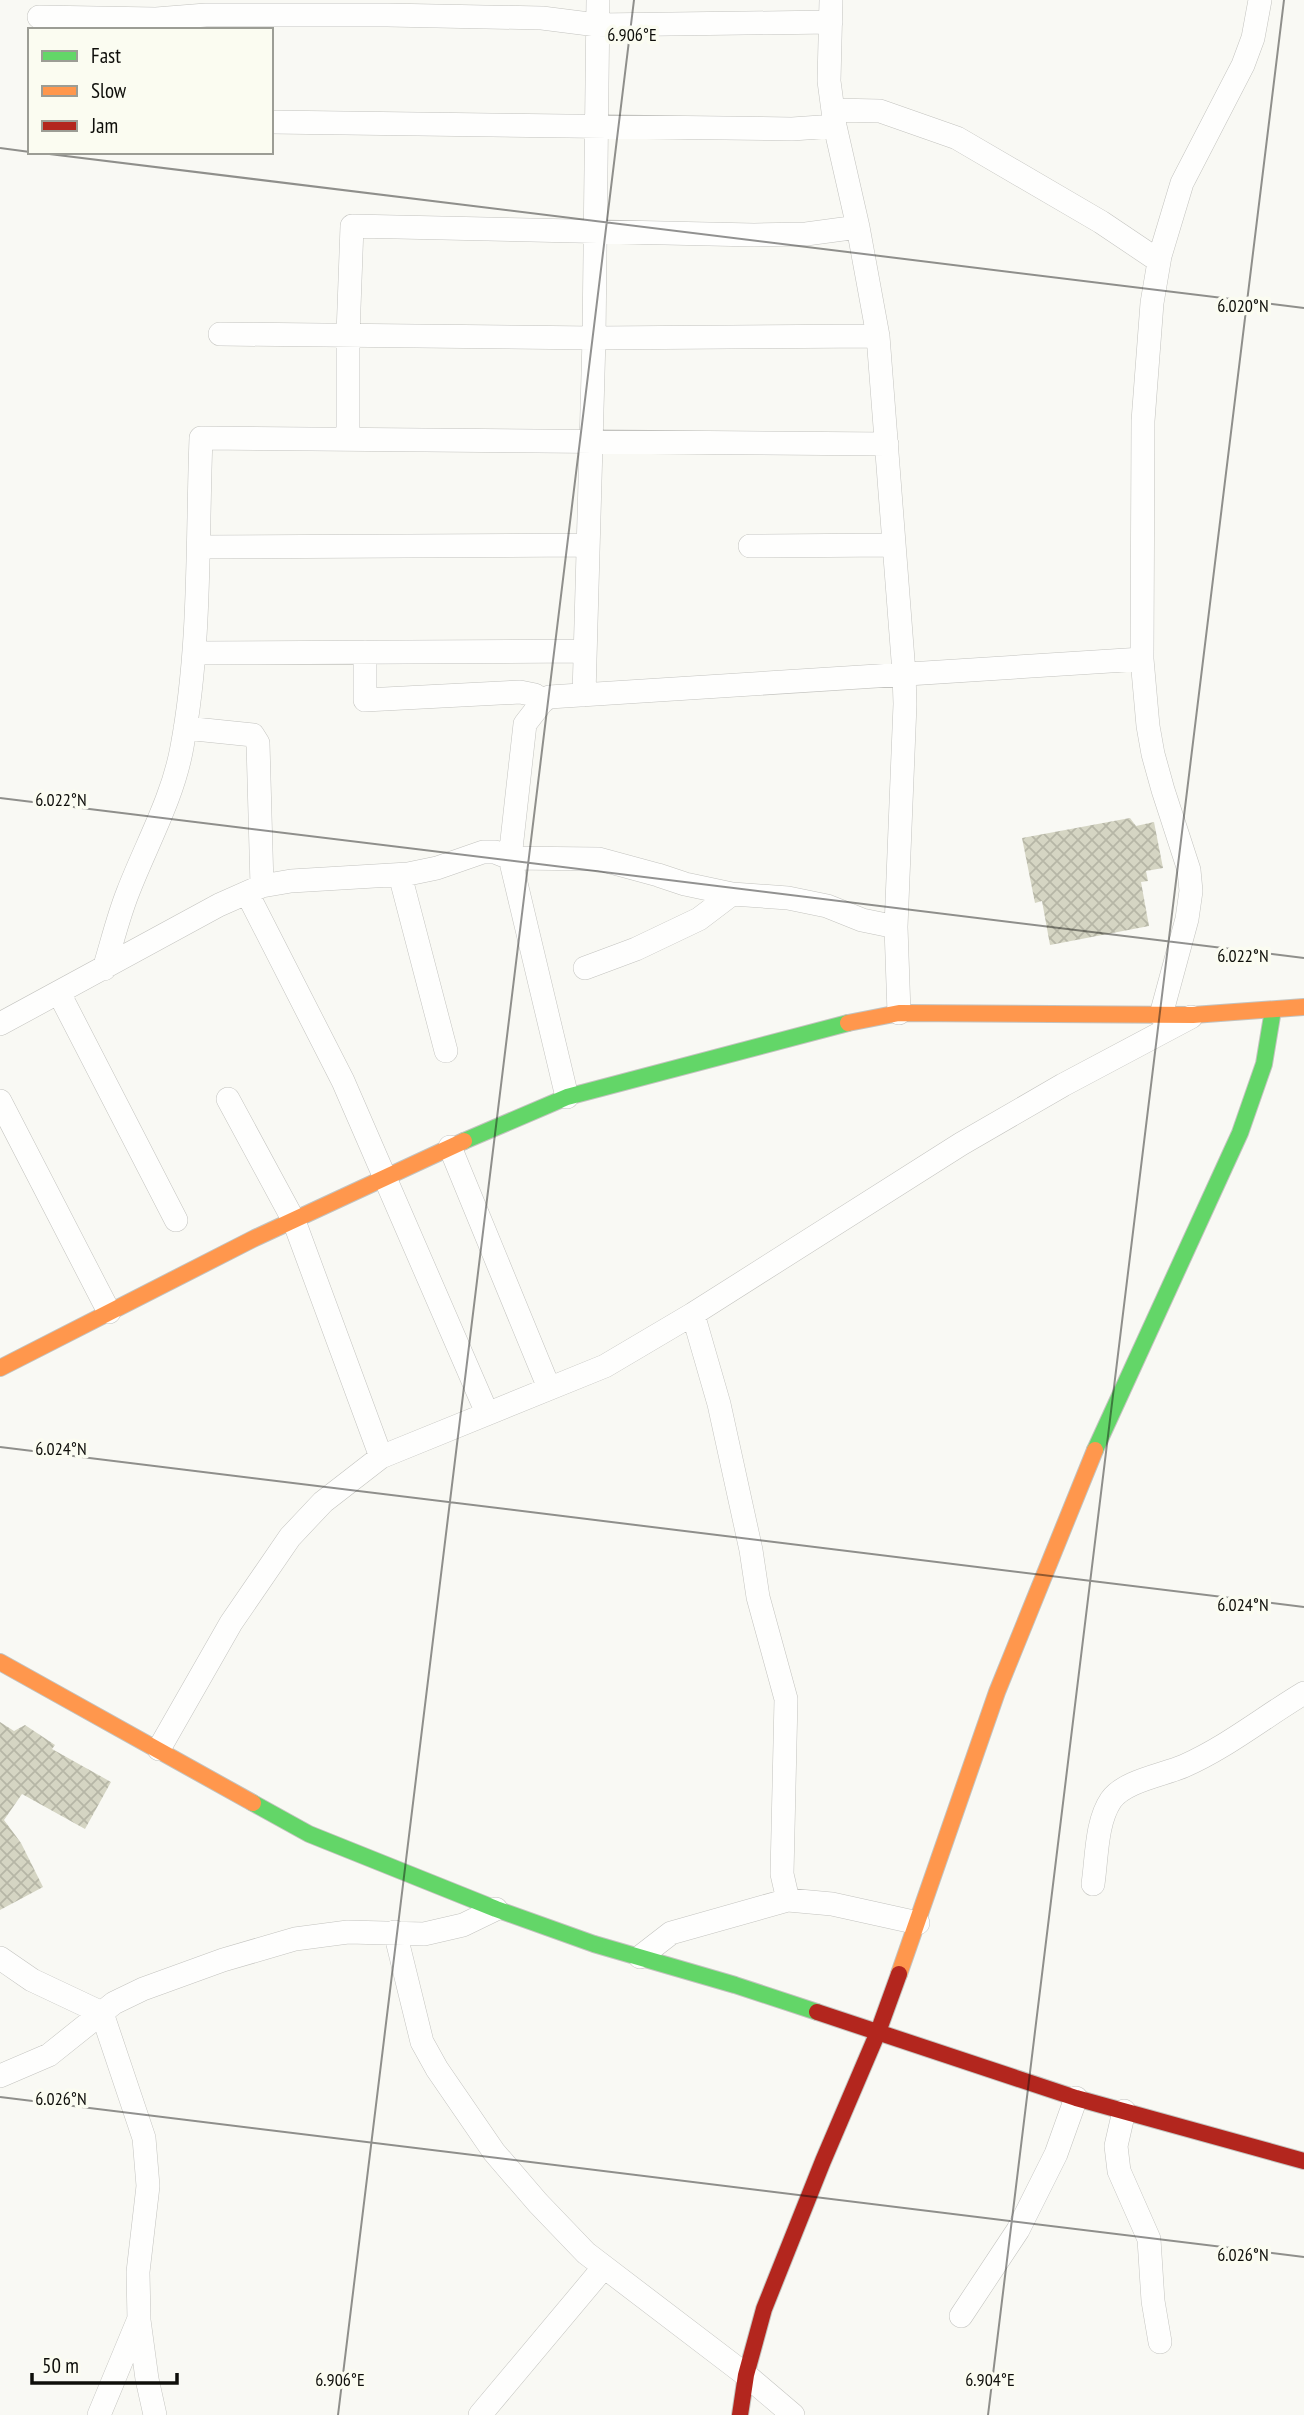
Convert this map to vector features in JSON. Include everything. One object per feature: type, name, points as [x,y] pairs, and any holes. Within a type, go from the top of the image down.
[{"type":"street","points":[[584,695],[594,338],[598,0]]},
{"type":"street","points":[[1161,1015],[1187,919],[1191,891],[1189,870],[1153,754],[1142,659],[1143,421],[1152,303],[1159,261],[1182,183],[1243,65],[1253,38],[1260,0]]},
{"type":"street","points":[[39,17],[156,19],[388,7],[542,18],[597,25],[831,11],[829,81],[878,336],[904,673],[896,927],[899,1013]]},
{"type":"street","points":[[273,122],[482,127],[596,125],[792,129],[835,118],[880,111],[957,138],[1101,222],[1159,261]]},
{"type":"street","points":[[348,439],[352,226],[595,233],[806,234],[858,227]]},
{"type":"street","points":[[220,334],[594,338],[878,336]]},
{"type":"street","points":[[104,969],[127,894],[167,798],[182,749],[194,653],[201,438],[887,444]]},
{"type":"street","points":[[750,546],[893,544]]},
{"type":"street","points":[[199,547],[587,545]]},
{"type":"street","points":[[194,653],[585,651]]},
{"type":"street","points":[[365,653],[365,700],[520,692],[535,695],[542,702]]},
{"type":"street","points":[[567,1097],[510,858],[525,724],[542,702],[549,697],[1142,659]]},
{"type":"street","points":[[185,728],[242,732],[253,735],[258,743],[255,889],[343,1081],[487,1413]]},
{"type":"street","points":[[0,1024],[219,905],[255,889],[290,881],[400,875],[438,868],[483,852],[495,852],[510,858],[599,859],[685,884],[732,894],[788,898],[827,906],[862,920],[896,927]]},
{"type":"street","points":[[400,875],[446,1051]]},
{"type":"street","points":[[585,968],[699,919],[732,894]]},
{"type":"street","points":[[59,993],[176,1220]]},
{"type":"street","points":[[0,1368],[385,1177],[567,1097],[844,1024],[899,1013],[1194,1015],[1304,1007]]},
{"type":"street","points":[[740,2415],[746,2375],[764,2309],[878,2032],[998,1692],[1097,1445],[1240,1133],[1264,1064],[1273,1010]]},
{"type":"street","points":[[159,1749],[231,1623],[290,1537],[323,1502],[381,1457],[606,1366],[961,1144],[1063,1085],[1194,1015]]},
{"type":"street","points":[[228,1099],[294,1221],[381,1457]]},
{"type":"street","points":[[0,1101],[109,1312]]},
{"type":"street","points":[[450,1147],[549,1388]]},
{"type":"street","points":[[693,1314],[719,1404],[751,1550],[758,1597],[786,1699],[782,1874],[788,1900]]},
{"type":"street","points":[[0,1662],[309,1834],[496,1909],[1076,2098],[1304,2160]]},
{"type":"street","points":[[1093,1884],[1103,1814],[1112,1797],[1135,1783],[1183,1766],[1227,1744],[1304,1693]]},
{"type":"street","points":[[640,1957],[671,1933],[788,1900],[832,1904],[918,1923]]},
{"type":"street","points":[[0,2076],[48,2055],[114,2003],[223,1960],[295,1939],[348,1932],[424,1934],[463,1925],[496,1909]]},
{"type":"street","points":[[395,1932],[422,2042],[437,2069],[494,2152],[586,2253],[746,2375],[793,2415]]},
{"type":"street","points":[[0,1958],[32,1980],[102,2013],[144,2138],[148,2186],[138,2272],[139,2320],[155,2415]]},
{"type":"street","points":[[961,2316],[1018,2230],[1056,2154],[1076,2098]]},
{"type":"street","points":[[1124,2111],[1116,2146],[1119,2171],[1149,2239],[1153,2301],[1160,2342]]},
{"type":"street","points":[[480,2415],[604,2267]]},
{"type":"street","points":[[99,2415],[139,2320]]},
{"type":"building","points":[[1130,818],[1136,826],[1154,822],[1163,868],[1146,871],[1148,881],[1141,882],[1149,926],[1050,945],[1042,901],[1035,903],[1022,838]]},
{"type":"building","points":[[0,1722],[14,1731],[25,1725],[55,1745],[52,1749],[111,1782],[85,1829],[22,1794],[4,1820],[21,1843],[43,1887],[0,1910]]},
{"type":"traffic: fast","points":[[1095,1450],[1240,1133],[1264,1064],[1273,1010]]},
{"type":"traffic: fast","points":[[464,1141],[567,1097],[848,1023]]},
{"type":"traffic: fast","points":[[253,1803],[309,1834],[496,1909],[594,1944],[817,2012]]},
{"type":"traffic: slow","points":[[848,1023],[899,1013],[1193,1015],[1304,1007]]},
{"type":"traffic: slow","points":[[0,1368],[255,1238],[464,1141]]},
{"type":"traffic: slow","points":[[899,1974],[997,1692],[1095,1450]]},
{"type":"traffic: slow","points":[[0,1662],[253,1803]]},
{"type":"traffic: jam","points":[[740,2415],[746,2375],[764,2309],[878,2032],[899,1974]]},
{"type":"traffic: jam","points":[[817,2012],[1076,2098],[1304,2161]]}]
